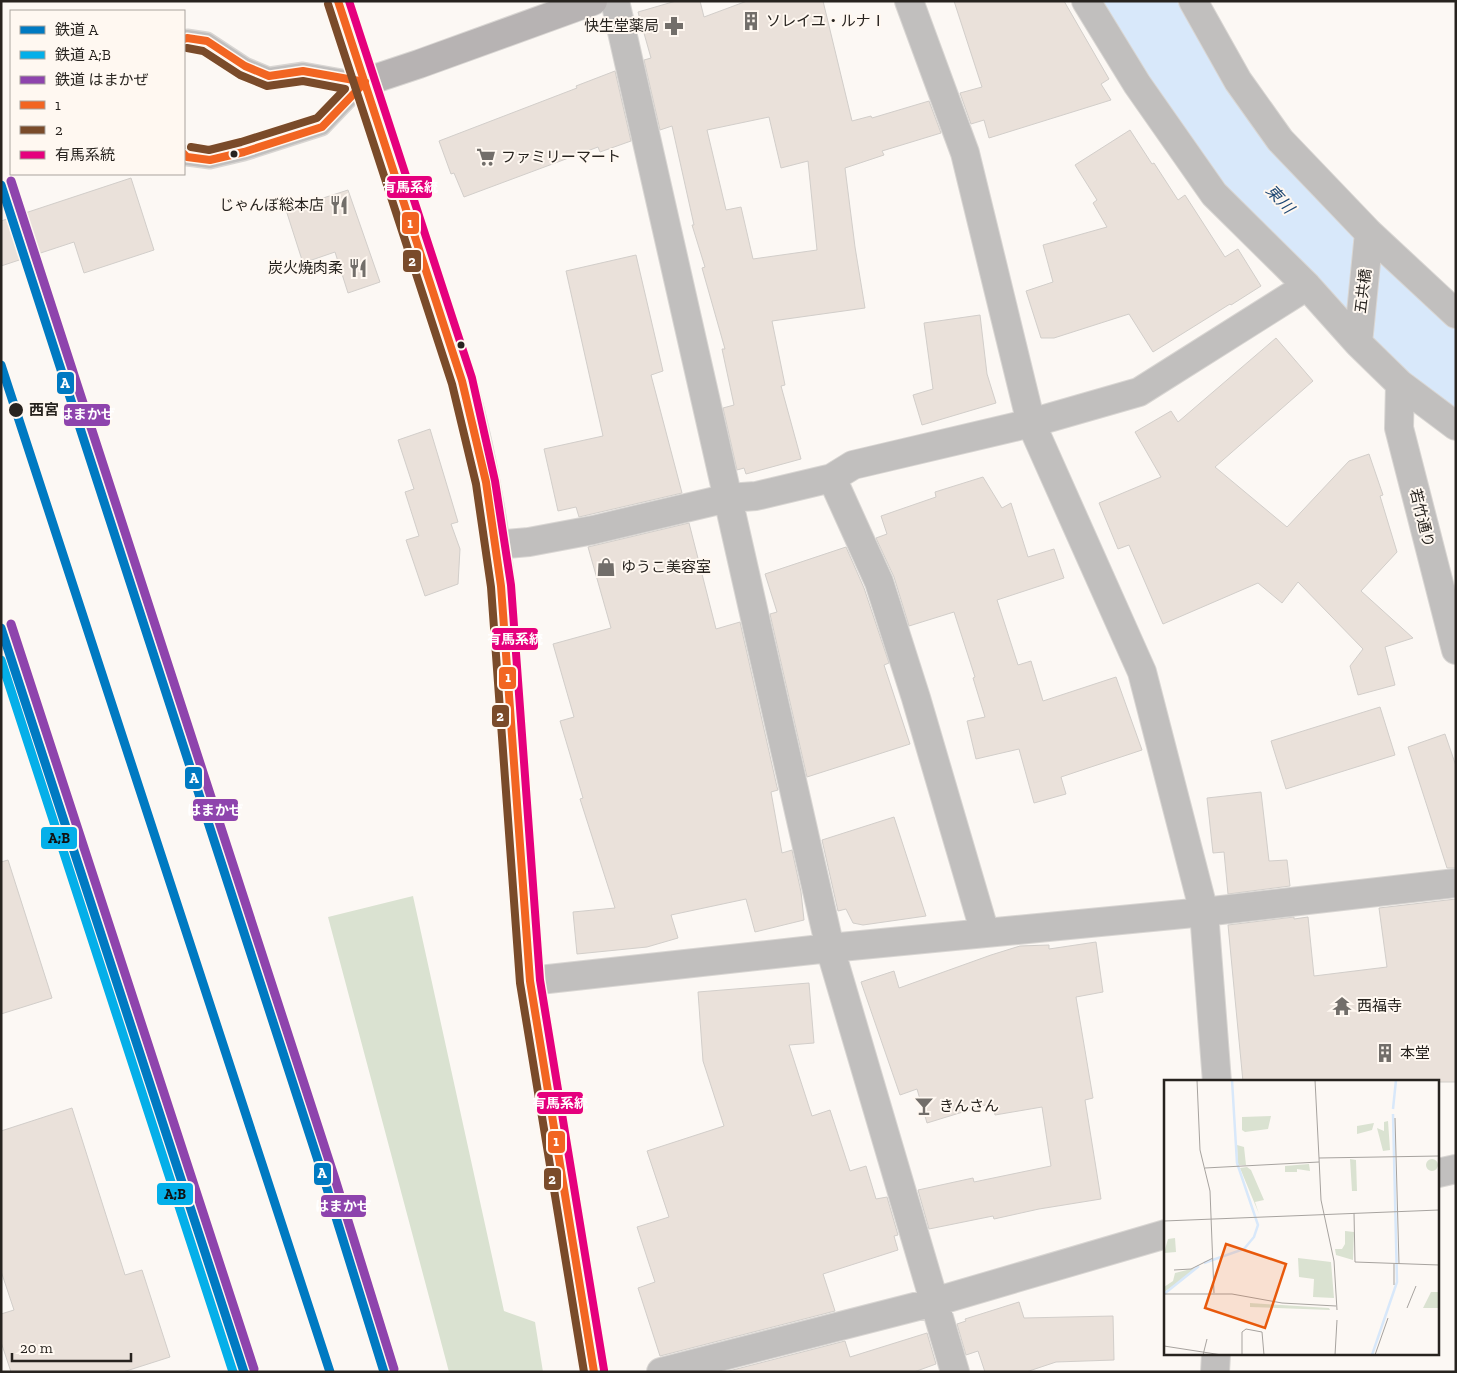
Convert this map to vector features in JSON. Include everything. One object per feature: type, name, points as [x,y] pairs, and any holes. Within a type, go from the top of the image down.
[{"type":"street","points":[[338,1],[470,407],[479,444],[496,545],[530,982],[594,1372]]},
{"type":"street","points":[[365,82],[593,1]]},
{"type":"street","points":[[615,1],[830,948],[955,1372]]},
{"type":"street","points":[[909,1],[965,153],[1031,423],[1142,672],[1204,912],[1217,1080]]},
{"type":"street","points":[[1086,1],[1137,84],[1214,194],[1358,334],[1400,384],[1456,426]]},
{"type":"street","points":[[1193,1],[1238,81],[1280,140],[1368,244],[1456,314]]},
{"type":"street","name":"五共橋","points":[[1358,334],[1368,244]]},
{"type":"street","points":[[496,545],[529,542],[593,530],[728,498],[756,496],[832,478],[853,465],[1031,423],[1139,392],[1307,286]]},
{"type":"street","name":"若竹通り","points":[[1400,384],[1399,428],[1456,650]]},
{"type":"street","points":[[832,478],[878,582],[916,698],[985,934]]},
{"type":"street","points":[[530,982],[830,948],[1204,912],[1456,883]]},
{"type":"street","points":[[1440,1173],[1456,1169]]},
{"type":"street","points":[[661,1372],[934,1302],[1164,1235]]},
{"type":"street","points":[[1215,1372],[1216,1356]]},
{"type":"lane","points":[[185,39],[207,41],[245,66],[269,76],[303,71],[365,82]]},
{"type":"lane","points":[[185,155],[187,157],[210,160],[244,152],[322,127],[365,82]]},
{"type":"green space","points":[[413,896],[504,1311],[535,1322],[543,1372],[449,1372],[328,917]]},
{"type":"building","points":[[676,1],[700,1],[704,17],[747,1],[823,1],[852,121],[871,116],[872,118],[929,101],[941,133],[882,151],[884,155],[845,168],[865,308],[772,321],[785,385],[781,386],[801,459],[746,474],[744,468],[737,470],[723,408],[734,405],[722,349],[725,349],[702,268],[705,267],[692,225],[694,225],[672,126],[660,130],[644,60],[651,58],[638,12]],"holes":[[[769,117],[781,168],[808,161],[817,250],[753,259],[741,207],[726,210],[707,130]]]},
{"type":"building","points":[[954,1],[1064,1],[1109,79],[1101,84],[1111,100],[989,138],[984,120],[971,124],[960,93],[982,87]]},
{"type":"building","points":[[615,71],[631,141],[600,152],[598,147],[464,197],[454,173],[451,174],[439,141],[577,88],[576,86]]},
{"type":"building","points":[[1130,130],[1178,200],[1185,195],[1225,257],[1238,249],[1261,286],[1153,352],[1129,314],[1054,338],[1041,338],[1026,291],[1053,282],[1043,245],[1107,227],[1093,203],[1097,200],[1075,165]]},
{"type":"building","points":[[131,178],[154,250],[84,273],[74,242],[1,266],[1,221]]},
{"type":"building","points":[[348,190],[380,282],[348,293],[335,252],[303,263],[286,210]]},
{"type":"building","points":[[636,255],[663,371],[651,375],[682,493],[579,517],[576,507],[558,511],[544,449],[603,436],[566,271]]},
{"type":"building","points":[[980,315],[987,374],[996,403],[922,425],[913,395],[933,389],[924,323]]},
{"type":"building","points":[[1276,338],[1313,381],[1215,467],[1287,527],[1349,461],[1369,454],[1383,495],[1380,496],[1397,552],[1361,591],[1413,638],[1385,647],[1395,685],[1358,695],[1350,666],[1363,649],[1298,582],[1282,603],[1258,583],[1163,624],[1129,545],[1118,549],[1099,503],[1161,477],[1135,432],[1171,411],[1178,422]]},
{"type":"building","points":[[430,429],[458,522],[451,524],[460,549],[458,584],[425,596],[406,540],[419,536],[405,492],[414,489],[398,440]]},
{"type":"building","points":[[983,477],[1002,508],[1011,503],[1028,557],[1054,549],[1064,578],[997,600],[1018,665],[1031,661],[1043,701],[1116,677],[1142,750],[1061,777],[1066,794],[1034,803],[1019,749],[976,759],[967,721],[985,717],[973,678],[975,677],[954,612],[909,626],[894,577],[876,538],[887,534],[881,516],[936,497],[935,492]]},
{"type":"building","points":[[689,523],[716,629],[740,622],[778,790],[771,792],[782,853],[792,850],[801,892],[804,920],[755,932],[746,899],[671,915],[678,938],[647,947],[577,954],[573,912],[615,908],[580,799],[583,798],[560,721],[574,717],[553,644],[611,628],[588,547]]},
{"type":"building","points":[[846,547],[864,588],[889,663],[884,665],[910,744],[807,777],[770,614],[777,612],[765,574]]},
{"type":"building","points":[[1380,707],[1395,755],[1286,789],[1271,741]]},
{"type":"building","points":[[1445,734],[1456,766],[1456,868],[1447,868],[1408,747]]},
{"type":"building","points":[[1261,792],[1269,861],[1287,860],[1290,886],[1228,894],[1224,852],[1213,853],[1207,798]]},
{"type":"building","points":[[894,817],[926,916],[863,925],[853,923],[846,909],[838,911],[822,840]]},
{"type":"building","points":[[8,860],[52,998],[1,1014],[1,862]]},
{"type":"building","name":"西福寺","points":[[1456,899],[1456,1082],[1440,1082],[1440,1080],[1243,1080],[1228,925],[1308,917],[1314,976],[1387,967],[1379,908]]},
{"type":"building","points":[[1096,942],[1103,992],[1076,997],[1093,1098],[1085,1100],[1101,1199],[1039,1209],[994,1219],[993,1216],[929,1229],[918,1190],[973,1178],[974,1182],[1051,1166],[1042,1107],[995,1115],[992,1103],[927,1123],[917,1089],[900,1095],[861,982],[894,971],[899,988],[1020,946],[1049,945],[1049,949]]},
{"type":"building","points":[[809,983],[814,1043],[789,1045],[812,1116],[830,1110],[850,1171],[866,1166],[876,1199],[887,1197],[898,1235],[894,1236],[898,1250],[823,1274],[835,1311],[660,1356],[638,1288],[655,1282],[637,1227],[669,1217],[647,1151],[724,1126],[703,1061],[698,992]]},
{"type":"building","points":[[72,1108],[125,1275],[142,1270],[170,1357],[123,1372],[11,1372],[1,1342],[1,1314],[14,1310],[1,1271],[1,1131]]},
{"type":"building","points":[[1019,1302],[1024,1318],[1113,1316],[1114,1360],[1056,1362],[1026,1372],[985,1372],[978,1351],[966,1355],[957,1324],[966,1321],[965,1319]]},
{"type":"building","points":[[927,1333],[936,1364],[914,1372],[725,1372],[845,1341],[850,1357]]},
{"type":"waterway","name":"東川","points":[[1135,1],[1217,133],[1310,231],[1456,371]]},
{"type":"rail line","name":"はまかぜ","points":[[11,181],[335,1179],[394,1369]]},
{"type":"rail line","name":"A","points":[[1,185],[325,1182],[384,1372]]},
{"type":"rail line","name":"A","points":[[1,365],[330,1372]]},
{"type":"rail line","name":"はまかぜ","points":[[11,624],[254,1369]]},
{"type":"rail line","name":"A","points":[[1,628],[244,1372]]},
{"type":"rail line","name":"A;B","points":[[1,660],[233,1372]]},
{"type":"transit line","name":"1","points":[[338,1],[462,381],[486,482],[501,586],[530,981],[594,1372]]},
{"type":"transit line","name":"有馬系統","points":[[349,1],[472,378],[495,481],[511,585],[540,980],[604,1370]]},
{"type":"transit line","name":"2","points":[[328,4],[452,384],[476,484],[491,587],[520,983],[584,1372]]},
{"type":"transit line","name":"1","points":[[185,39],[207,41],[245,66],[269,76],[303,71],[365,82],[322,127],[244,152],[210,160],[187,157],[185,155]]},
{"type":"transit line","name":"2","points":[[187,48],[203,51],[240,75],[267,86],[303,81],[345,89],[317,118],[209,150],[191,147]]},
{"type":"place","name":"ソレイユ・ルナⅠ","points":[[751,21]]},
{"type":"place","name":"快生堂薬局","points":[[674,26]]},
{"type":"place","name":"ファミリーマート","points":[[486,157]]},
{"type":"place","name":"じゃんぼ総本店","points":[[339,205]]},
{"type":"place","name":"炭火焼肉柔","points":[[358,268]]},
{"type":"place","name":"西宮","points":[[16,410]]},
{"type":"place","name":"ゆうこ美容室","points":[[606,567]]},
{"type":"place","name":"西福寺","points":[[1342,1006]]},
{"type":"place","name":"本堂","points":[[1385,1053]]},
{"type":"place","name":"きんさん","points":[[924,1106]]}]
